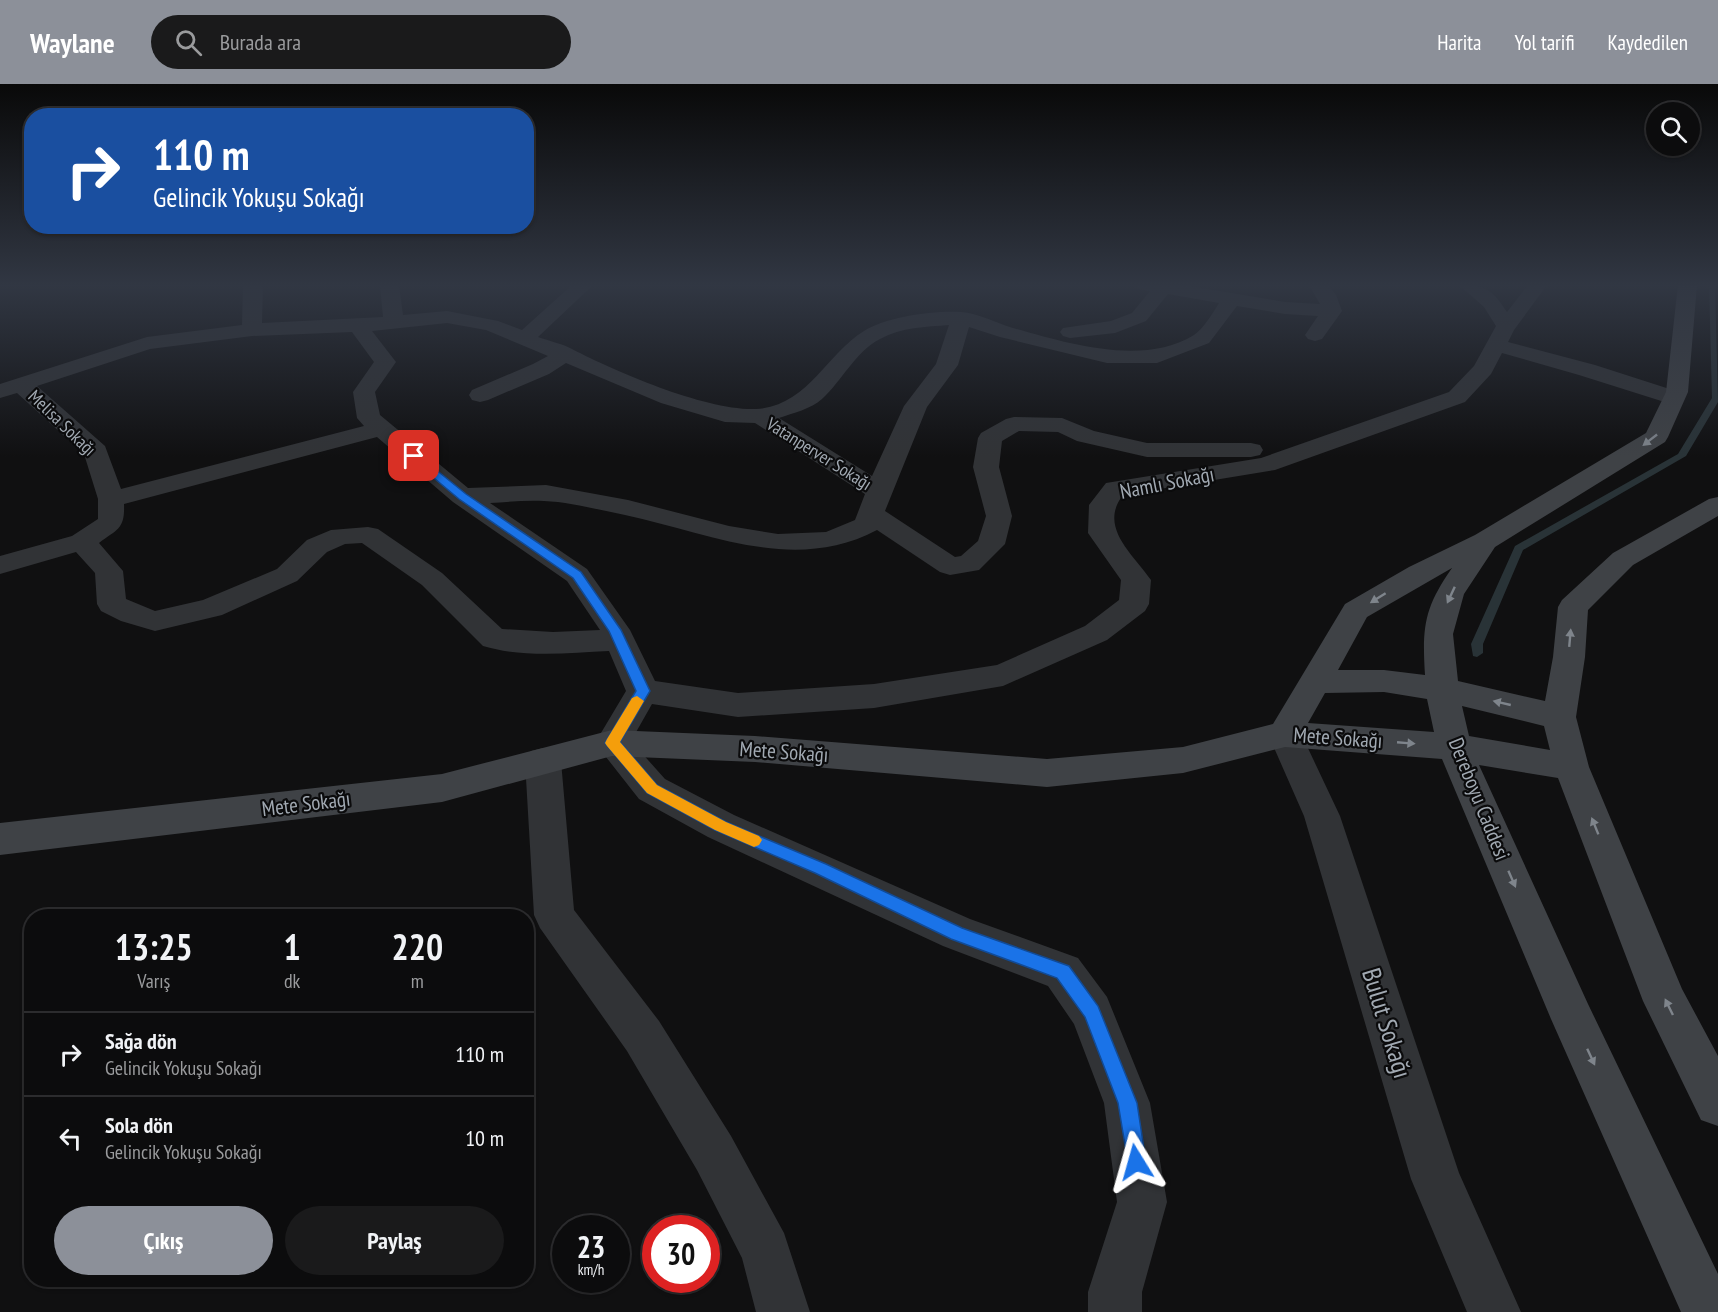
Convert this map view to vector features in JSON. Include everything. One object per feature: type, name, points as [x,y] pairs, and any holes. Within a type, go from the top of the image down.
[{"type":"main road","name":"Dereboyu Caddesi","points":[[1682,342],[1677,392],[1656,437],[1485,541],[1449,594],[1438,634],[1442,689],[1454,747],[1573,1020],[1708,1312]]},
{"type":"main road","points":[[1718,505],[1623,559],[1573,607],[1569,657],[1559,717],[1571,767],[1665,1001],[1706,1076],[1718,1103]]},
{"type":"main road","points":[[1285,734],[1356,611],[1419,573],[1485,541]]},
{"type":"main road","points":[[1314,682],[1384,681],[1442,689],[1559,717]]},
{"type":"main road","name":"Mete Sokağı","points":[[0,839],[442,788],[612,743],[755,749],[1047,773],[1183,760],[1285,734],[1454,747],[1571,767]]},
{"type":"street","points":[[10,387],[153,342]]},
{"type":"street","points":[[370,342],[385,362],[364,392],[369,418],[462,496],[577,575],[619,640],[643,691],[612,743],[652,789],[721,826],[957,933],[1063,972],[1092,1012],[1127,1103],[1142,1202],[1115,1292],[1114,1312]]},
{"type":"street","points":[[536,342],[669,398],[725,415],[760,416],[792,406],[813,395],[839,364],[863,342]]},
{"type":"street","points":[[462,496],[546,493],[628,508],[728,534],[778,542],[830,540],[867,525],[916,406],[947,365],[954,342]]},
{"type":"street","points":[[1046,342],[1107,357],[1158,357],[1194,342]]},
{"type":"street","name":"Namlı Sokağı","points":[[643,691],[738,705],[874,696],[1003,675],[1096,633],[1134,604],[1136,580],[1102,533],[1102,505],[1115,489],[1266,465],[1457,397],[1483,369],[1498,342]]},
{"type":"street","points":[[1517,342],[1587,370],[1674,398]]},
{"type":"street","points":[[480,395],[541,369],[566,354]]},
{"type":"street","name":"Melisa Sokağı","points":[[0,565],[81,542],[111,522],[111,499],[96,451],[10,387]]},
{"type":"street","name":"Vatanperver Sokağı","points":[[760,416],[875,503],[950,566],[969,564],[991,544],[999,516],[986,467],[990,438],[1014,424],[1062,425],[1086,436],[1147,450],[1230,452],[1327,445]]},
{"type":"street","points":[[111,499],[248,465],[382,428]]},
{"type":"street","points":[[81,542],[109,571],[112,604],[132,614],[155,621],[211,608],[287,575],[317,546],[325,542],[341,536],[368,535],[432,579],[494,639],[553,643],[619,640]]},
{"type":"street","name":"Bulut Sokağı","points":[[1285,734],[1322,816],[1436,1179],[1494,1312]]},
{"type":"street","points":[[543,761],[554,915],[643,1036],[714,1153],[766,1251],[783,1312]]},
{"type":"waterway","points":[[1477,653],[1477,644],[1519,548],[1681,456],[1716,398],[1714,342]]},
{"type":"slow traffic","points":[[637,701],[612,743],[652,789],[721,826],[754,840]]},
{"type":"route","points":[[414,456],[462,496],[577,575],[615,630],[643,691],[612,743],[652,789],[721,826],[957,933],[1063,972],[1092,1012],[1127,1103],[1136,1162]]}]
